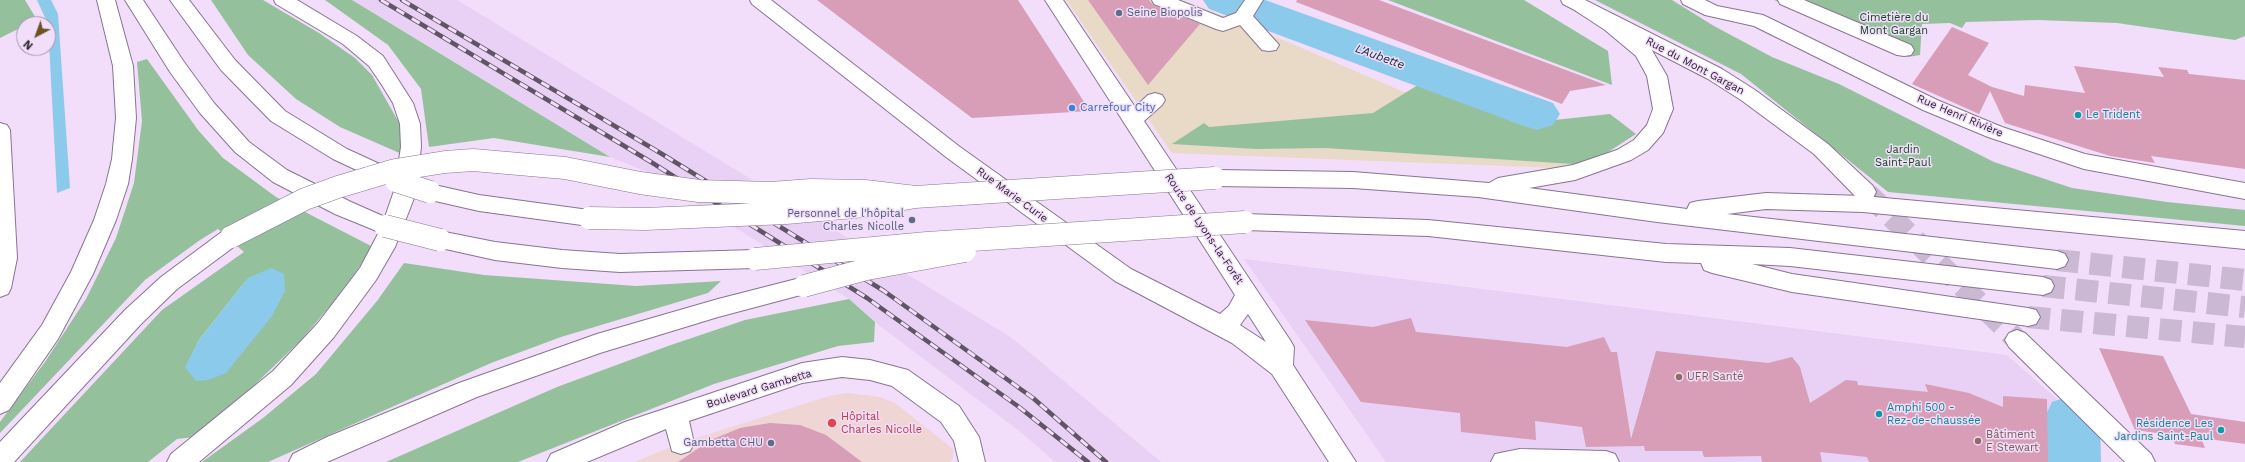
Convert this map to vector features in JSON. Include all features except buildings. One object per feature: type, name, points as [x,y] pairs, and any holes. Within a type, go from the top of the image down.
[{"type":"main road","points":[[0,403],[50,332],[82,274],[105,220],[117,184],[122,159],[126,118],[124,81],[117,40],[106,0]]},
{"type":"main road","points":[[134,0],[177,67],[207,108],[242,147],[280,176],[343,208],[386,226],[440,240],[495,251],[606,262],[755,259],[927,243],[1029,238],[1245,222],[1344,224],[1428,228],[1666,253],[1790,257],[2043,286]]},
{"type":"main road","points":[[179,0],[228,65],[278,116],[340,154],[396,180],[430,192],[523,210],[589,218],[645,219],[786,213],[865,206],[915,197],[1215,178],[1352,180],[1478,189],[1657,214],[2057,260]]},
{"type":"main road","points":[[180,462],[248,408],[282,378],[326,330],[368,274],[384,247],[405,193],[411,147],[410,124],[403,103],[390,81],[376,61],[350,40],[283,0]]},
{"type":"main road","name":"Rue Marie Curie","points":[[759,0],[953,152],[1123,275],[1240,336],[1281,367]]},
{"type":"main road","name":"Route de Lyons-la-Forêt","points":[[1054,0],[1231,272],[1248,293],[1282,347],[1281,367]]},
{"type":"main road","points":[[1161,0],[1223,25],[1243,17],[1254,0]]},
{"type":"main road","name":"Rue Henri Rivière","points":[[1690,0],[1712,11],[1753,20],[1756,19],[1930,105],[1995,132],[2084,161],[2245,190]]},
{"type":"main road","points":[[1727,0],[1753,20]]},
{"type":"main road","points":[[1787,0],[1904,50]]},
{"type":"main road","points":[[1478,189],[1548,178],[1598,165],[1624,155],[1641,145],[1656,128],[1663,109],[1657,76],[1649,62],[1642,52],[1612,26],[1576,3]]},
{"type":"main road","name":"Rue du Mont Gargan","points":[[1576,3],[1715,74],[1748,95],[1821,150],[1865,192]]},
{"type":"main road","points":[[1243,17],[1269,45]]},
{"type":"main road","points":[[1132,121],[1154,100]]},
{"type":"main road","points":[[0,130],[6,258],[0,288]]},
{"type":"main road","points":[[0,459],[138,312],[169,283],[231,237],[305,199],[364,178],[410,168],[459,161],[514,162],[565,168],[640,183],[699,191],[772,193],[811,190],[865,191],[915,197]]},
{"type":"main road","points":[[1657,214],[1766,201],[1863,204],[2245,240]]},
{"type":"main road","points":[[302,462],[336,445],[468,390],[590,347],[718,308],[867,269],[928,260],[1029,238]]},
{"type":"main road","points":[[1666,253],[1792,283],[2028,318]]},
{"type":"main road","points":[[1222,326],[1237,313],[1248,293]]},
{"type":"main road","points":[[2017,340],[2142,462]]},
{"type":"main road","name":"Boulevard Gambetta","points":[[560,462],[625,433],[676,415],[802,373],[842,367],[870,370],[899,377],[950,414],[966,437],[972,462]]},
{"type":"main road","points":[[1281,367],[1343,462]]},
{"type":"main road","points":[[676,415],[681,443]]},
{"type":"main road","points":[[1504,462],[1520,460],[1606,462]]},
{"type":"shaded area","points":[[352,0],[457,0],[1012,338],[1161,462],[1055,462],[1022,433],[868,317],[849,299],[645,171],[610,157]]},
{"type":"shaded area","points":[[1066,0],[1183,0],[1290,43],[1583,169],[1172,153]]},
{"type":"shaded area","name":"UFR Santé","points":[[1244,259],[2007,355],[2057,399],[2060,462],[1386,462]]},
{"type":"shaded area","name":"Hôpital Charles Nicolle","points":[[847,393],[880,397],[895,403],[953,449],[953,458],[950,462],[634,462],[681,443],[829,396]]},
{"type":"green space","points":[[0,0],[25,0],[35,16],[16,16],[16,30],[0,38]]},
{"type":"green space","points":[[211,0],[263,0],[319,33],[355,58],[372,75],[402,128],[404,155],[340,127],[296,99],[248,55]]},
{"type":"green space","points":[[325,0],[352,0],[610,157],[494,138],[429,147],[421,89],[388,45]]},
{"type":"green space","points":[[1388,0],[1524,0],[1608,51],[1612,85]]},
{"type":"green space","name":"Jardin Saint-Paul","points":[[1595,0],[1672,0],[1714,26],[1772,57],[1839,84],[1994,162],[2072,188],[2167,202],[2245,210],[2245,226],[1888,192],[1741,74]]},
{"type":"green space","name":"Cimetière du Mont Gargan","points":[[1774,0],[2245,0],[2245,36],[2235,40],[2117,23],[2038,20],[1966,22],[1962,28],[1950,23],[1922,24],[1920,55],[1908,57]]},
{"type":"green space","points":[[147,59],[198,130],[223,158],[276,197],[373,247],[342,292],[301,340],[244,395],[194,437],[177,439],[148,462],[20,462],[162,310],[244,252],[218,229],[200,240],[145,280],[0,433],[0,422],[45,362],[86,299],[116,238],[134,183],[142,121],[137,62]],"holes":[[[248,278],[185,368],[199,340]]]},
{"type":"green space","points":[[1429,78],[1545,121],[1610,114],[1636,134],[1588,165],[1325,148],[1256,149],[1172,144],[1204,123],[1209,127],[1373,113]]},
{"type":"green space","points":[[404,263],[484,275],[636,286],[721,281],[708,293],[561,337],[491,363],[268,462],[202,462],[263,418],[316,374],[377,301]]},
{"type":"green space","points":[[849,299],[875,322],[874,342],[838,346],[714,384],[518,462],[386,462],[557,387],[668,346],[745,320]]},
{"type":"water","points":[[37,0],[51,0],[58,14],[70,188],[57,193],[50,56],[56,56],[56,16],[44,16]]},
{"type":"water","points":[[1204,0],[1235,0],[1300,24],[1294,30]]},
{"type":"water","points":[[271,268],[284,274],[285,291],[272,316],[226,373],[208,380],[196,381],[185,367],[199,340],[248,278]]},
{"type":"waterway","name":"L'Aubette","points":[[1224,0],[1537,114]]},
{"type":"waterway","name":"L'Aubette","points":[[2072,419],[2073,462]]},
{"type":"tunnel","points":[[1868,194],[2017,340]]},
{"type":"tunnel","points":[[2057,260],[2245,280]]},
{"type":"tunnel","points":[[2043,286],[2245,307]]},
{"type":"tunnel","points":[[2028,317],[2245,337]]},
{"type":"railway","points":[[381,0],[651,162],[867,298],[1019,407],[1088,462]]},
{"type":"railway","points":[[402,0],[662,154],[884,291],[1033,398],[1106,462]]},
{"type":"place","name":"Seine Biopolis","points":[[1119,13]]},
{"type":"place","name":"Carrefour City","points":[[1072,108]]},
{"type":"place","name":"Le Trident","points":[[2078,115]]},
{"type":"place","name":"Personnel de l'hôpital Charles Nicolle","points":[[912,220]]},
{"type":"place","name":"UFR Santé","points":[[1679,377]]},
{"type":"place","name":"Amphi 500 - Rez-de-chaussée","points":[[1879,414]]},
{"type":"place","name":"Hôpital Charles Nicolle","points":[[832,423]]},
{"type":"place","name":"Résidence Les Jardins Saint-Paul","points":[[2221,430]]},
{"type":"place","name":"Bâtiment E Stewart","points":[[1978,441]]},
{"type":"place","name":"Gambetta CHU","points":[[771,443]]}]
